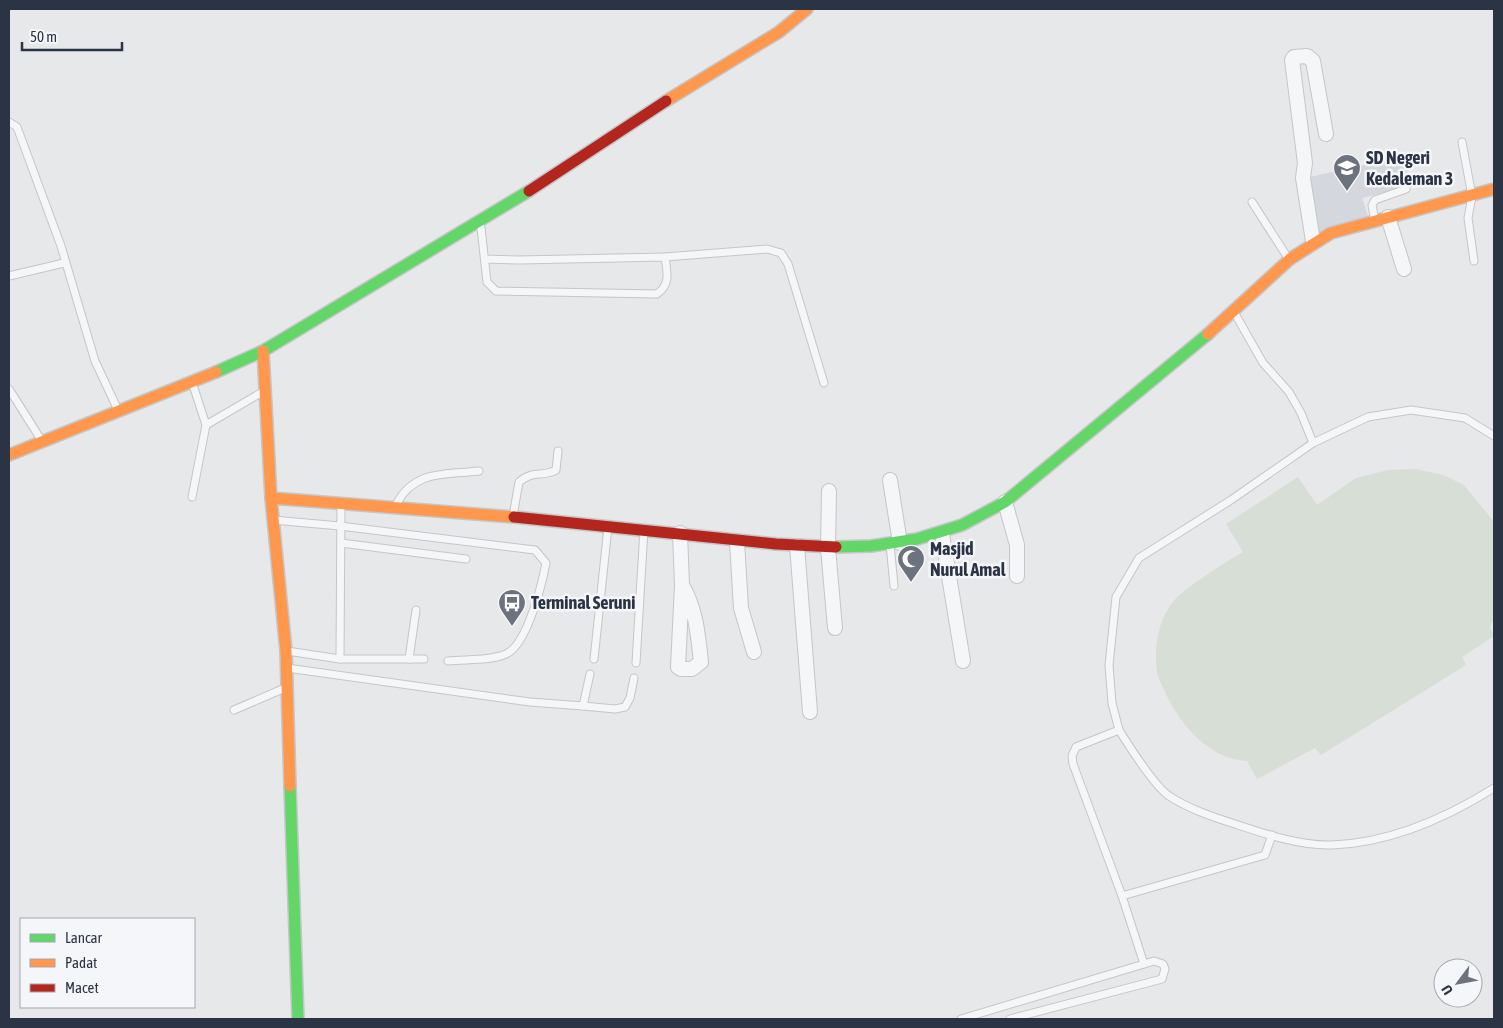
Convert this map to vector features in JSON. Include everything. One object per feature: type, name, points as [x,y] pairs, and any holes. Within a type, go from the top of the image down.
[{"type":"main road","points":[[9,455],[119,413],[263,351],[481,222],[601,146],[682,90],[779,32],[807,9]]},
{"type":"main road","points":[[271,498],[342,501],[644,529],[737,542],[828,548],[895,543],[942,534],[1005,502],[1234,312],[1288,258],[1313,241],[1331,233],[1494,189]]},
{"type":"main road","points":[[263,351],[271,498],[288,687],[298,1019]]},
{"type":"street","points":[[1313,241],[1303,178],[1305,163],[1292,60],[1294,57],[1307,56],[1313,61],[1326,134]]},
{"type":"street","points":[[1382,219],[1404,269]]},
{"type":"street","points":[[890,480],[895,543]]},
{"type":"street","points":[[829,491],[828,548],[835,628]]},
{"type":"street","points":[[1005,502],[1017,545],[1017,576]]},
{"type":"street","points":[[680,534],[682,585],[678,667],[692,670],[701,662],[697,624],[694,607],[682,585]]},
{"type":"street","points":[[942,534],[963,661]]},
{"type":"street","points":[[737,542],[741,608],[754,652]]},
{"type":"street","points":[[797,546],[810,712]]},
{"type":"lane","points":[[9,122],[17,127],[44,198],[95,361],[119,413]]},
{"type":"lane","points":[[1462,142],[1472,196],[1468,218],[1474,261]]},
{"type":"lane","points":[[1382,219],[1372,204],[1375,200],[1406,189]]},
{"type":"lane","points":[[1252,202],[1288,258]]},
{"type":"lane","points":[[481,222],[487,282],[496,291],[657,294],[665,288],[668,278],[665,257]]},
{"type":"lane","points":[[486,259],[665,257],[767,249],[781,253],[788,264],[824,384]]},
{"type":"lane","points":[[9,276],[64,263]]},
{"type":"lane","points":[[1234,312],[1264,363],[1289,392],[1301,413],[1313,443]]},
{"type":"lane","points":[[192,497],[206,425],[193,382]]},
{"type":"lane","points":[[9,389],[42,443]]},
{"type":"lane","points":[[206,425],[265,390]]},
{"type":"lane","points":[[1494,436],[1465,418],[1411,410],[1368,417],[1313,443],[1139,558],[1116,597],[1108,665],[1112,703],[1119,730],[1136,756],[1168,795],[1205,814],[1272,835],[1330,845],[1370,840],[1440,819],[1494,788]]},
{"type":"lane","points":[[513,517],[518,482],[528,474],[548,474],[556,470],[558,450]]},
{"type":"lane","points":[[396,506],[404,490],[422,478],[479,471]]},
{"type":"lane","points":[[340,659],[340,526],[342,501]]},
{"type":"lane","points":[[273,520],[340,526],[535,550],[546,563],[542,585],[520,640],[508,653],[490,658],[448,661]]},
{"type":"lane","points":[[594,659],[608,526]]},
{"type":"lane","points":[[636,663],[644,529]]},
{"type":"lane","points":[[341,543],[466,559]]},
{"type":"lane","points":[[894,586],[895,543]]},
{"type":"lane","points":[[409,659],[416,610]]},
{"type":"lane","points":[[286,651],[340,659],[424,659]]},
{"type":"lane","points":[[287,668],[530,702],[615,709],[625,707],[630,698],[634,678]]},
{"type":"lane","points":[[583,706],[590,674]]},
{"type":"lane","points":[[234,710],[288,687]]},
{"type":"lane","points":[[1119,730],[1076,747],[1072,756],[1073,764],[1122,896],[1144,964]]},
{"type":"lane","points":[[1122,896],[1265,855],[1272,835]]},
{"type":"lane","points":[[961,1019],[1144,964],[1158,961],[1165,969],[1162,979],[1010,1019]]},
{"type":"shaded area","name":"SD Negeri Kedaleman 3","points":[[1405,156],[1409,186],[1362,198],[1370,222],[1316,234],[1305,178]]},
{"type":"shaded area","points":[[1416,469],[1443,475],[1464,485],[1494,522],[1494,619],[1490,627],[1494,636],[1462,657],[1466,665],[1321,755],[1315,748],[1257,779],[1247,761],[1233,759],[1220,754],[1196,737],[1170,702],[1158,677],[1156,664],[1158,636],[1167,611],[1177,597],[1243,552],[1226,524],[1298,477],[1317,505],[1356,478],[1388,470]]},
{"type":"traffic: fast","points":[[216,372],[263,351],[529,191]]},
{"type":"traffic: fast","points":[[836,547],[871,546],[917,539],[962,525],[1005,502],[1208,334]]},
{"type":"traffic: fast","points":[[290,786],[298,1019]]},
{"type":"traffic: slow","points":[[666,101],[779,32],[807,9]]},
{"type":"traffic: slow","points":[[1208,334],[1290,259],[1331,233],[1494,189]]},
{"type":"traffic: slow","points":[[263,351],[271,498],[286,651],[290,786]]},
{"type":"traffic: slow","points":[[9,455],[216,372]]},
{"type":"traffic: slow","points":[[271,498],[514,517]]},
{"type":"traffic: jam","points":[[529,191],[666,101]]},
{"type":"traffic: jam","points":[[514,517],[776,544],[836,547]]},
{"type":"place","name":"SD Negeri Kedaleman 3","points":[[1347,192]]},
{"type":"place","name":"Masjid Nurul Amal","points":[[911,583]]},
{"type":"place","name":"Terminal Seruni","points":[[512,627]]}]
